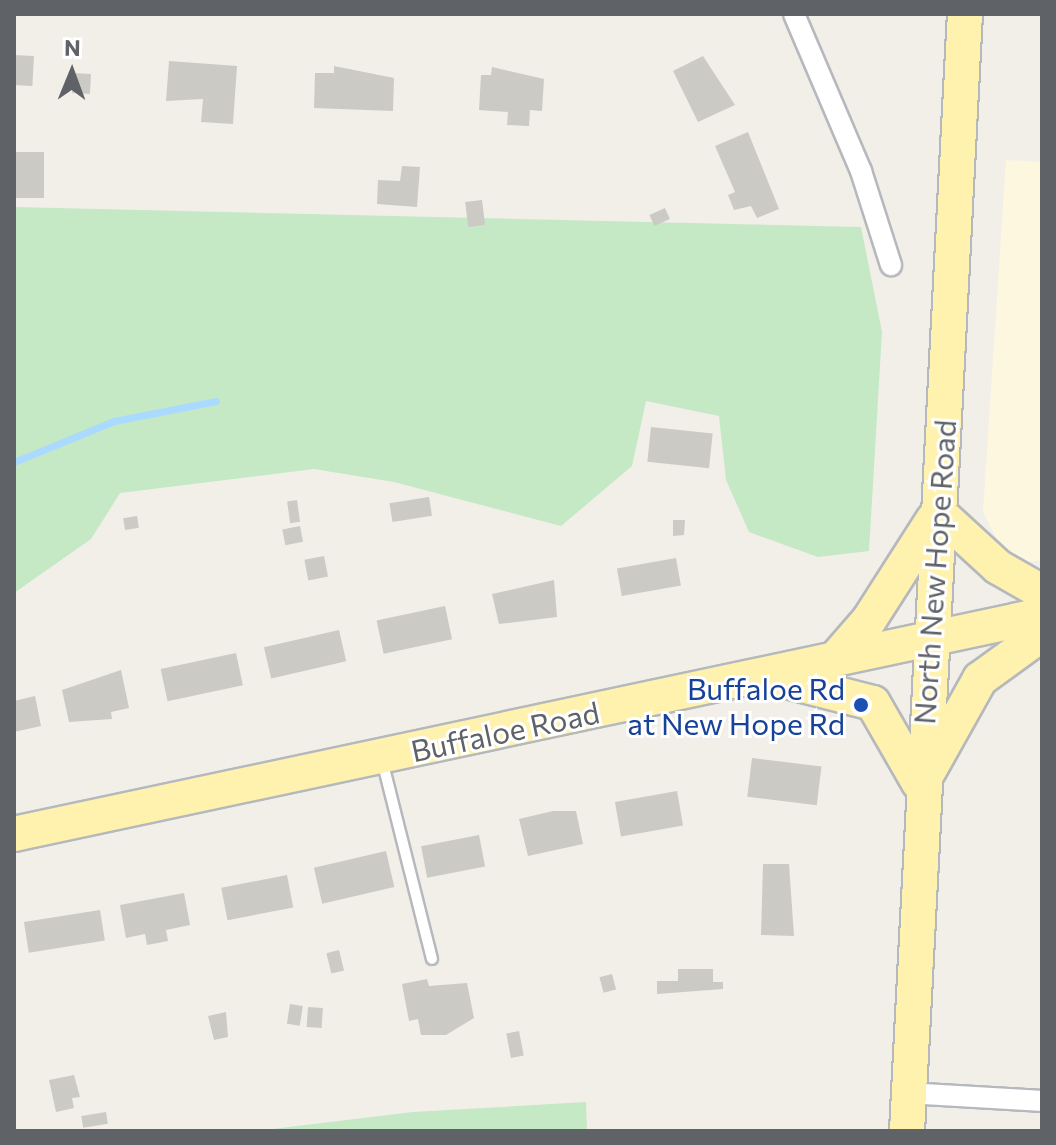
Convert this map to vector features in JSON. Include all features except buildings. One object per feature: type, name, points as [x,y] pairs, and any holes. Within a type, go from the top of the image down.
[{"type":"main road","name":"North New Hope Road","points":[[907,1131],[921,787],[965,14]]},
{"type":"main road","points":[[836,658],[869,620],[938,512],[998,567],[1042,592]]},
{"type":"main road","name":"Buffaloe Road","points":[[14,834],[1042,615]]},
{"type":"main road","points":[[921,787],[980,679],[1042,634]]},
{"type":"main road","points":[[760,675],[873,703],[921,787]]},
{"type":"street","points":[[794,14],[861,171],[891,265]]},
{"type":"street","points":[[908,1093],[1042,1101]]},
{"type":"lane","points":[[381,758],[432,959]]},
{"type":"shaded area","points":[[1006,160],[1042,162],[1042,560],[1029,562],[1001,547],[983,512]]},
{"type":"green space","points":[[14,207],[861,227],[882,332],[869,551],[818,557],[749,532],[726,480],[719,416],[646,401],[632,466],[561,526],[394,482],[314,469],[120,493],[91,539],[14,593]]},
{"type":"green space","points":[[586,1102],[587,1131],[256,1131],[413,1112]]},
{"type":"waterway","points":[[14,462],[114,421],[216,401]]},
{"type":"place","name":"Buffaloe Rd at New Hope Rd","points":[[861,705]]}]
